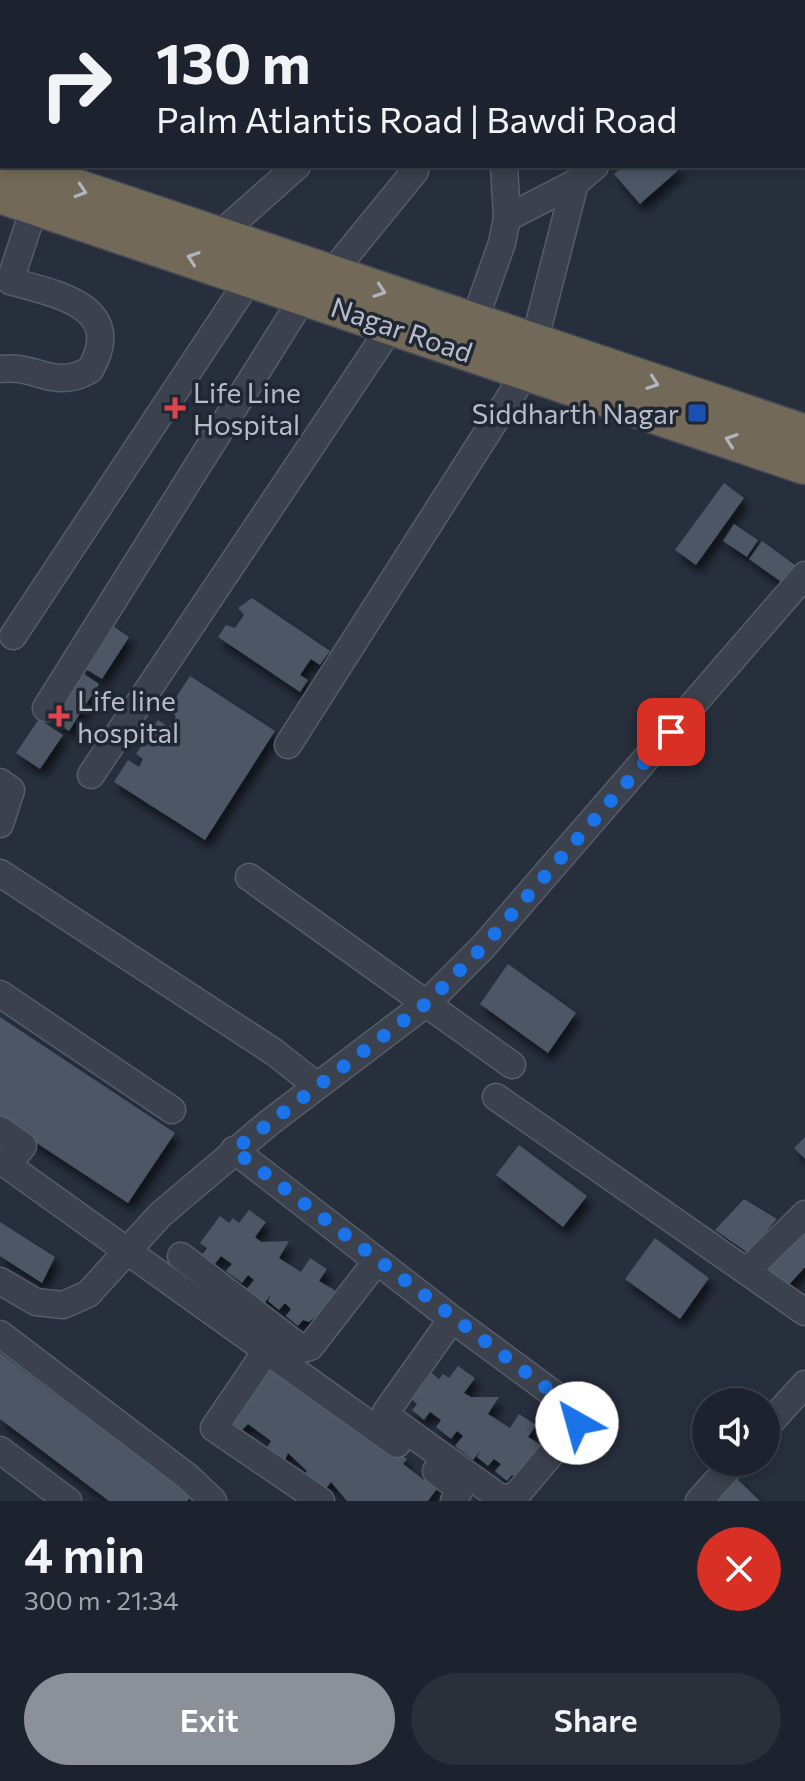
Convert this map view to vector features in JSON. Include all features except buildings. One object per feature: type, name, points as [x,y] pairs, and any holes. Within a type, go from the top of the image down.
[{"type":"highway","name":"Nagar Road","points":[[12,168],[218,236],[392,325],[530,358],[581,375],[805,464]]},
{"type":"highway","name":"Nagar Road","points":[[17,199],[250,278],[317,285],[474,322],[530,358]]},
{"type":"highway","name":"Nagar Road","points":[[581,375],[805,435]]},
{"type":"street","points":[[218,236],[295,168]]},
{"type":"street","points":[[474,322],[502,243],[507,218],[504,168]]},
{"type":"street","points":[[46,708],[317,285],[415,171]]},
{"type":"street","points":[[507,218],[585,175]]},
{"type":"street","points":[[288,745],[530,358],[585,175]]},
{"type":"street","points":[[0,369],[23,370],[63,381],[90,370],[101,342],[93,316],[80,304],[10,281],[17,199]]},
{"type":"street","points":[[13,636],[250,278]]},
{"type":"street","points":[[91,775],[392,325]]},
{"type":"street","points":[[0,1281],[36,1302],[63,1305],[88,1294],[124,1251],[234,1150],[428,1002],[483,947],[805,575]]},
{"type":"street","points":[[0,782],[11,790],[12,796],[0,824]]},
{"type":"street","points":[[0,873],[274,1052],[317,1086]]},
{"type":"street","points":[[249,877],[428,1002],[512,1065]]},
{"type":"street","points":[[0,994],[172,1110]]},
{"type":"street","points":[[496,1097],[805,1312]]},
{"type":"street","points":[[0,1130],[23,1146],[4,1162],[460,1489],[454,1501]]},
{"type":"street","points":[[234,1150],[376,1262],[574,1409],[578,1415],[567,1435],[518,1493],[509,1498],[499,1497],[388,1417],[386,1412],[452,1319]]},
{"type":"street","points":[[748,1270],[805,1214]]},
{"type":"street","points":[[181,1256],[302,1349],[310,1347],[376,1262]]},
{"type":"street","points":[[0,1334],[188,1477],[213,1501]]},
{"type":"street","points":[[267,1350],[214,1428],[321,1501]]},
{"type":"street","points":[[780,1412],[805,1384]]},
{"type":"street","points":[[0,1450],[68,1501]]},
{"type":"street","points":[[699,1501],[721,1476]]},
{"type":"place","name":"Life Line Hospital","points":[[175,408]]},
{"type":"place","name":"Siddharth Nagar","points":[[697,413]]},
{"type":"place","name":"Life line hospital","points":[[59,716]]},
{"type":"route","points":[[577,1423],[578,1415],[574,1409],[376,1262],[234,1150],[428,1002],[483,947],[671,732]]}]
